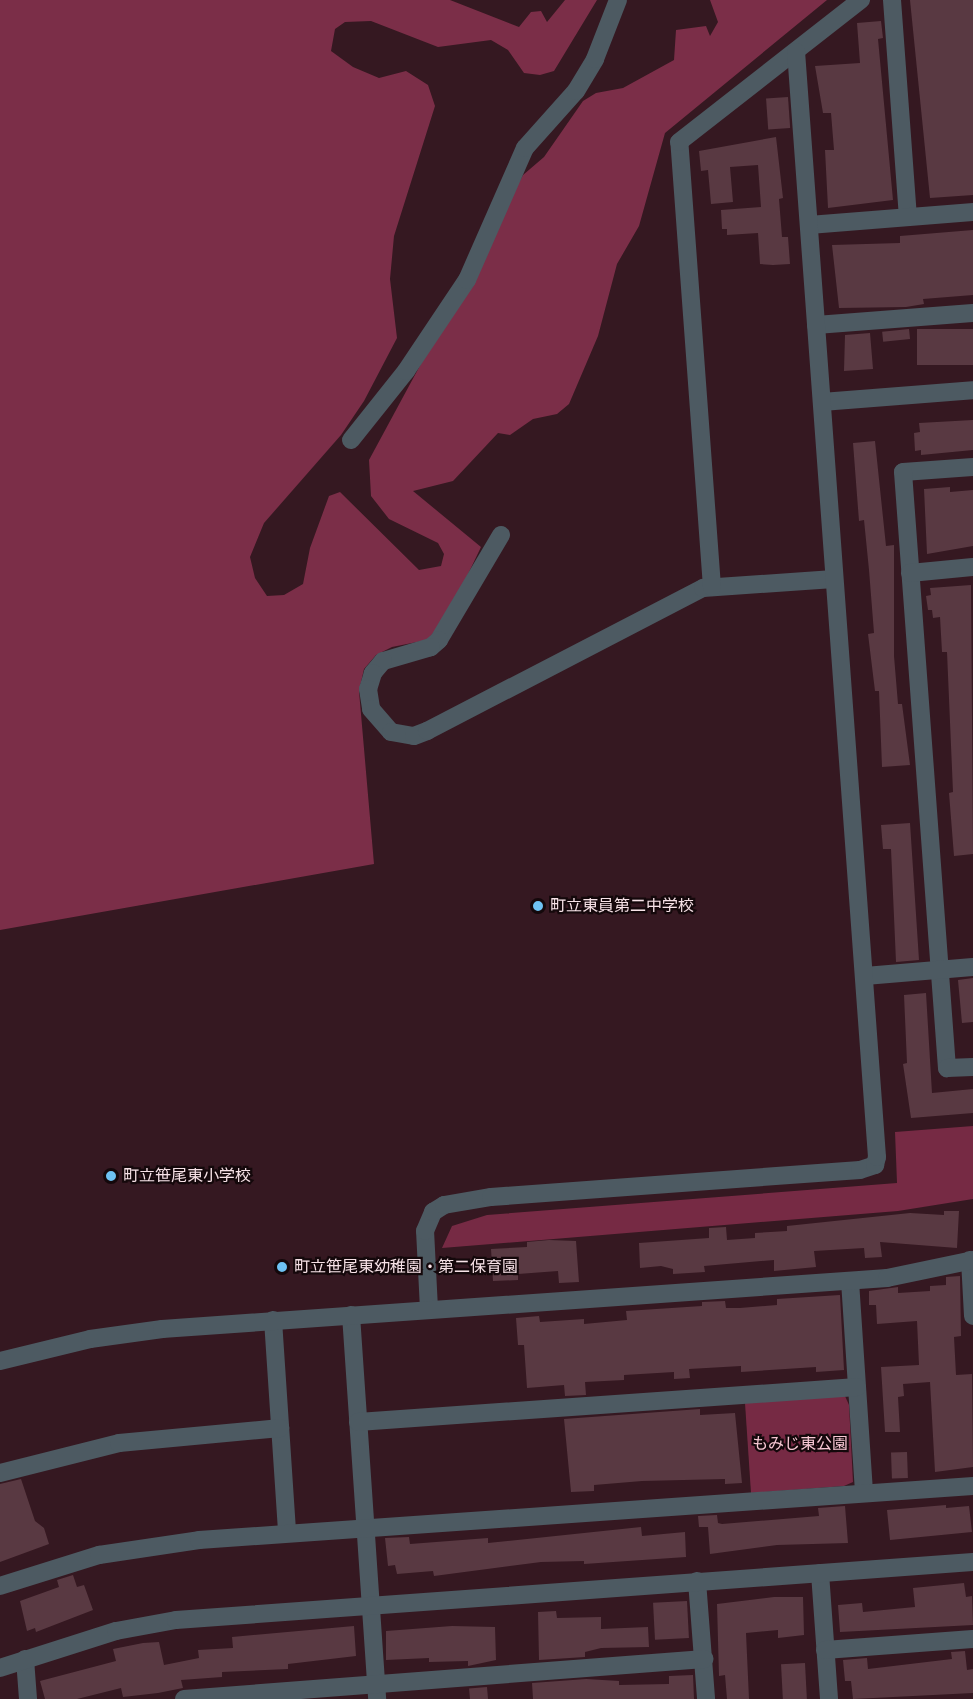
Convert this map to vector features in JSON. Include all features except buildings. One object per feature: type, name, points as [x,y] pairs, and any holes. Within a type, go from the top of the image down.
[{"type":"street","points":[[351,440],[406,371],[467,280],[525,148],[576,91],[596,59],[618,0]]},
{"type":"street","points":[[712,587],[679,142],[861,0]]},
{"type":"street","points":[[892,0],[908,216]]},
{"type":"street","points":[[429,1309],[425,1231],[433,1212],[444,1205],[490,1197],[860,1170],[875,1165],[878,1147],[796,52]]},
{"type":"street","points":[[809,225],[973,212]]},
{"type":"street","points":[[816,325],[973,313]]},
{"type":"street","points":[[822,402],[973,390]]},
{"type":"street","points":[[973,467],[903,472],[947,1068],[973,1067]]},
{"type":"street","points":[[501,535],[439,640],[431,647],[383,661],[373,674],[368,689],[370,709],[391,732],[414,736],[427,731],[712,587],[834,579]]},
{"type":"street","points":[[910,573],[973,567]]},
{"type":"street","points":[[865,976],[973,967]]},
{"type":"street","points":[[0,1361],[115,1335],[273,1320],[901,1277],[971,1260],[973,1316]]},
{"type":"street","points":[[850,1281],[864,1493]]},
{"type":"street","points":[[351,1315],[377,1690]]},
{"type":"street","points":[[273,1320],[287,1533]]},
{"type":"street","points":[[358,1422],[857,1387]]},
{"type":"street","points":[[0,1473],[118,1443],[280,1428]]},
{"type":"street","points":[[0,1586],[99,1555],[169,1543],[973,1486]]},
{"type":"street","points":[[0,1668],[116,1631],[176,1620],[973,1562]]},
{"type":"street","points":[[820,1573],[829,1699]]},
{"type":"street","points":[[698,1581],[706,1699]]},
{"type":"street","points":[[825,1650],[973,1640]]},
{"type":"street","points":[[26,1659],[28,1699]]},
{"type":"street","points":[[184,1699],[377,1690],[704,1659]]},
{"type":"green space","points":[[973,1126],[973,1199],[898,1211],[442,1248],[452,1226],[487,1215],[897,1183],[895,1132]]},
{"type":"green space","name":"もみじ東公園","points":[[845,1396],[849,1405],[853,1482],[844,1486],[751,1493],[745,1403]]},
{"type":"shaded area","points":[[0,0],[450,0],[519,27],[531,12],[541,11],[547,22],[565,0],[597,0],[554,71],[540,75],[524,73],[508,50],[491,40],[438,47],[371,21],[345,22],[335,29],[331,51],[353,67],[379,78],[406,71],[428,85],[435,106],[394,236],[390,279],[397,338],[364,401],[341,435],[264,523],[250,557],[255,578],[267,596],[284,595],[303,584],[310,548],[329,496],[340,492],[419,570],[441,566],[444,554],[438,543],[389,519],[371,496],[369,460],[523,175],[544,157],[583,101],[596,93],[623,88],[674,60],[676,30],[706,26],[710,36],[718,22],[710,0],[827,0],[665,133],[639,226],[617,264],[598,336],[569,404],[557,414],[533,419],[510,435],[498,433],[453,481],[413,491],[481,547],[447,618],[427,640],[392,647],[376,655],[364,669],[359,691],[374,864],[0,930]]},
{"type":"place","name":"町立東員第二中学校","points":[[538,906]]},
{"type":"place","name":"町立笹尾東小学校","points":[[111,1176]]},
{"type":"place","name":"町立笹尾東幼稚園・第二保育園","points":[[282,1267]]}]
